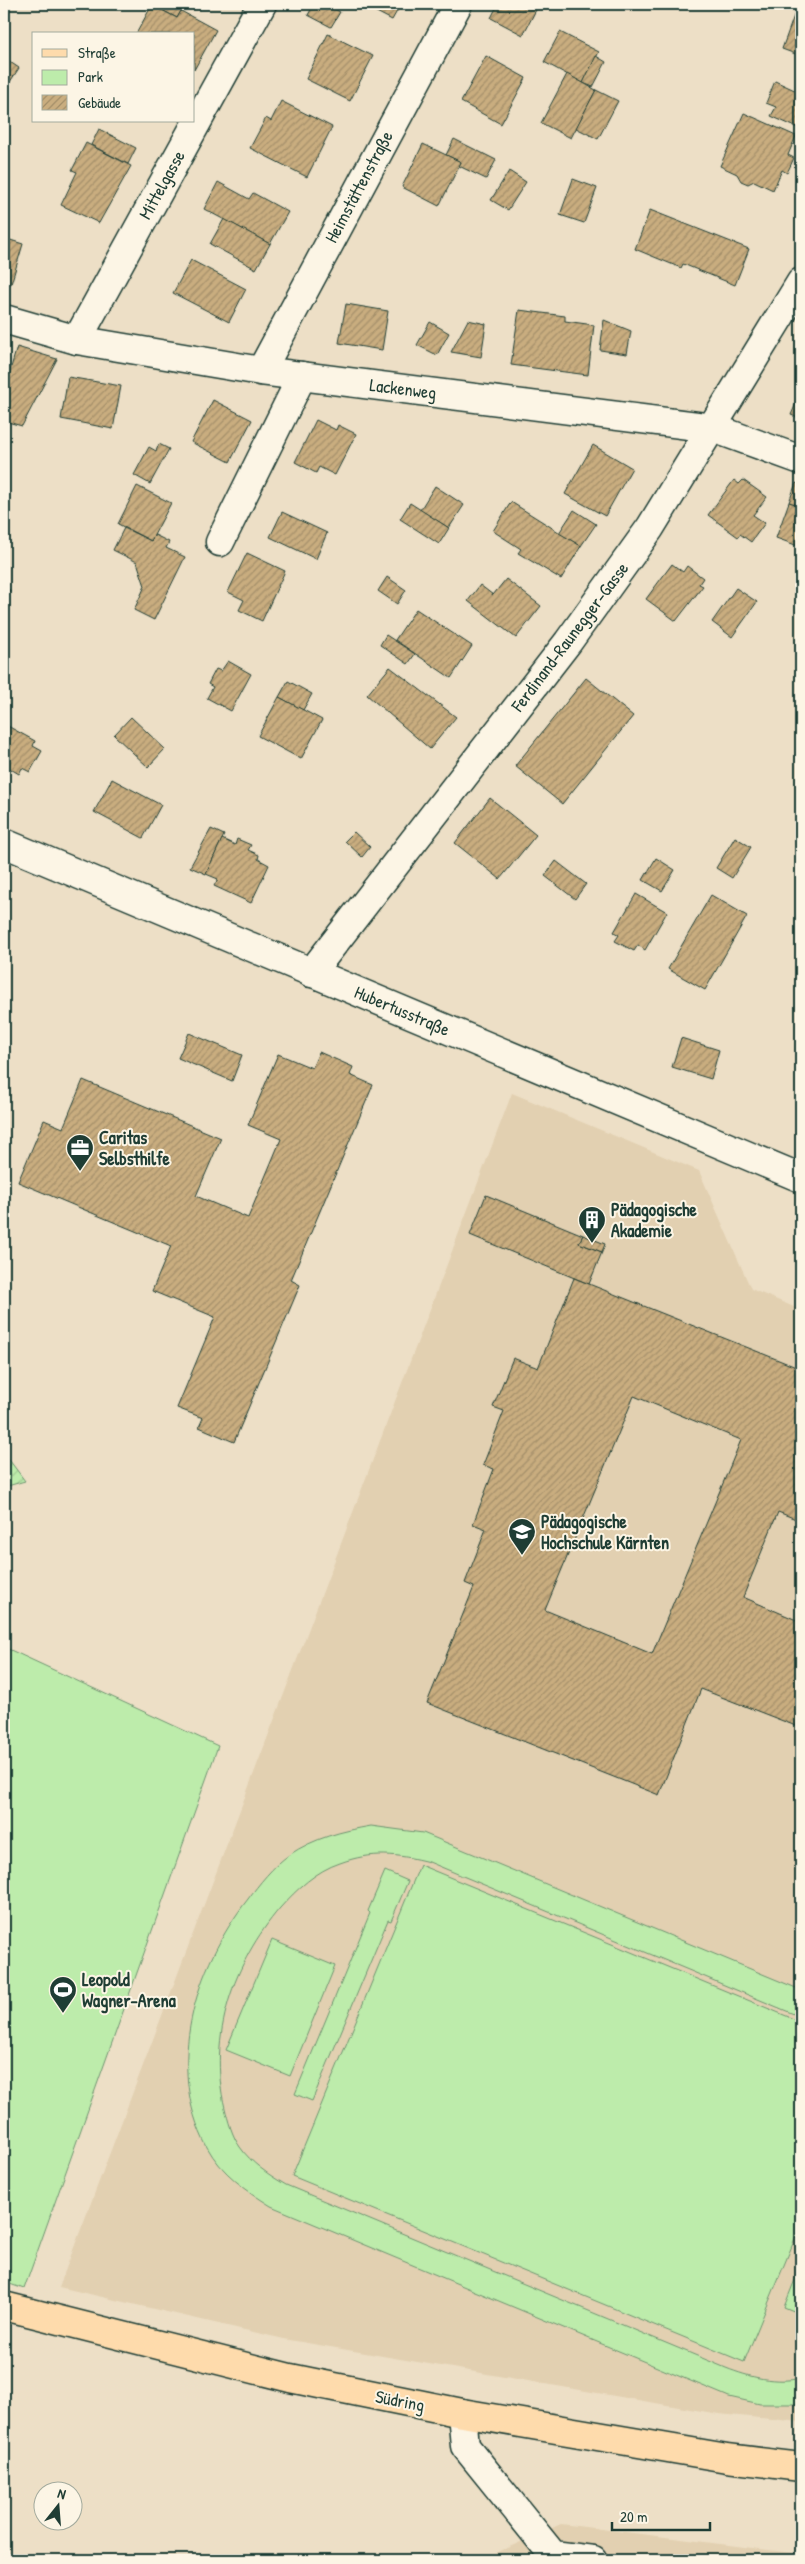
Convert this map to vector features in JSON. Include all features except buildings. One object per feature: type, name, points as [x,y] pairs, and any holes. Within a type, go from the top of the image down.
[{"type":"main road","name":"Südring","points":[[4,2306],[290,2378],[462,2413],[727,2458],[801,2467]]},
{"type":"street","name":"Mittelgasse","points":[[77,340],[262,4]]},
{"type":"street","name":"Heimstättenstraße","points":[[261,371],[458,4]]},
{"type":"street","name":"Ferdinand-Raunegger-Gasse","points":[[311,973],[568,642],[650,528],[801,282]]},
{"type":"street","name":"Lackenweg","points":[[4,320],[77,340],[261,371],[713,428],[801,460]]},
{"type":"street","points":[[220,542],[302,376]]},
{"type":"street","name":"Hubertusstraße","points":[[4,844],[801,1178]]},
{"type":"street","points":[[462,2413],[465,2446],[554,2555],[593,2560]]},
{"type":"shaded area","points":[[512,1093],[699,1171],[751,1289],[801,1310],[801,2422],[719,2414],[284,2339],[59,2287]]},
{"type":"shaded area","points":[[561,2524],[801,2554],[801,2560],[480,2560]]},
{"type":"green space","points":[[4,1453],[25,1481],[4,1487]]},
{"type":"green space","name":"Leopold Wagner-Arena","points":[[4,1647],[218,1746],[24,2289],[4,2282]]},
{"type":"green space","points":[[371,1826],[423,1833],[801,1990],[801,2017],[429,1862],[385,1855],[352,1859],[331,1866],[307,1881],[293,1894],[264,1929],[249,1952],[238,1976],[228,2001],[222,2027],[220,2054],[220,2081],[225,2108],[237,2143],[249,2158],[286,2185],[726,2368],[763,2379],[792,2380],[801,2378],[801,2404],[760,2404],[729,2397],[271,2206],[235,2181],[213,2156],[207,2147],[194,2116],[188,2084],[187,2051],[192,2018],[200,1986],[213,1955],[229,1926],[248,1899],[283,1859],[318,1840]]},
{"type":"green space","points":[[420,1865],[801,2022],[801,2224],[744,2362],[292,2176]]},
{"type":"green space","points":[[385,1871],[408,1881],[391,1921],[388,1920],[312,2101],[295,2094],[370,1913],[368,1911]]},
{"type":"green space","points":[[272,1940],[335,1966],[290,2076],[226,2050]]},
{"type":"green space","points":[[801,2265],[801,2314],[784,2307]]},
{"type":"place","name":"Caritas Selbsthilfe","points":[[80,1172]]},
{"type":"place","name":"Pädagogische Akademie","points":[[592,1244]]},
{"type":"place","name":"Pädagogische Hochschule Kärnten","points":[[522,1556]]},
{"type":"place","name":"Leopold Wagner-Arena","points":[[63,2014]]}]
